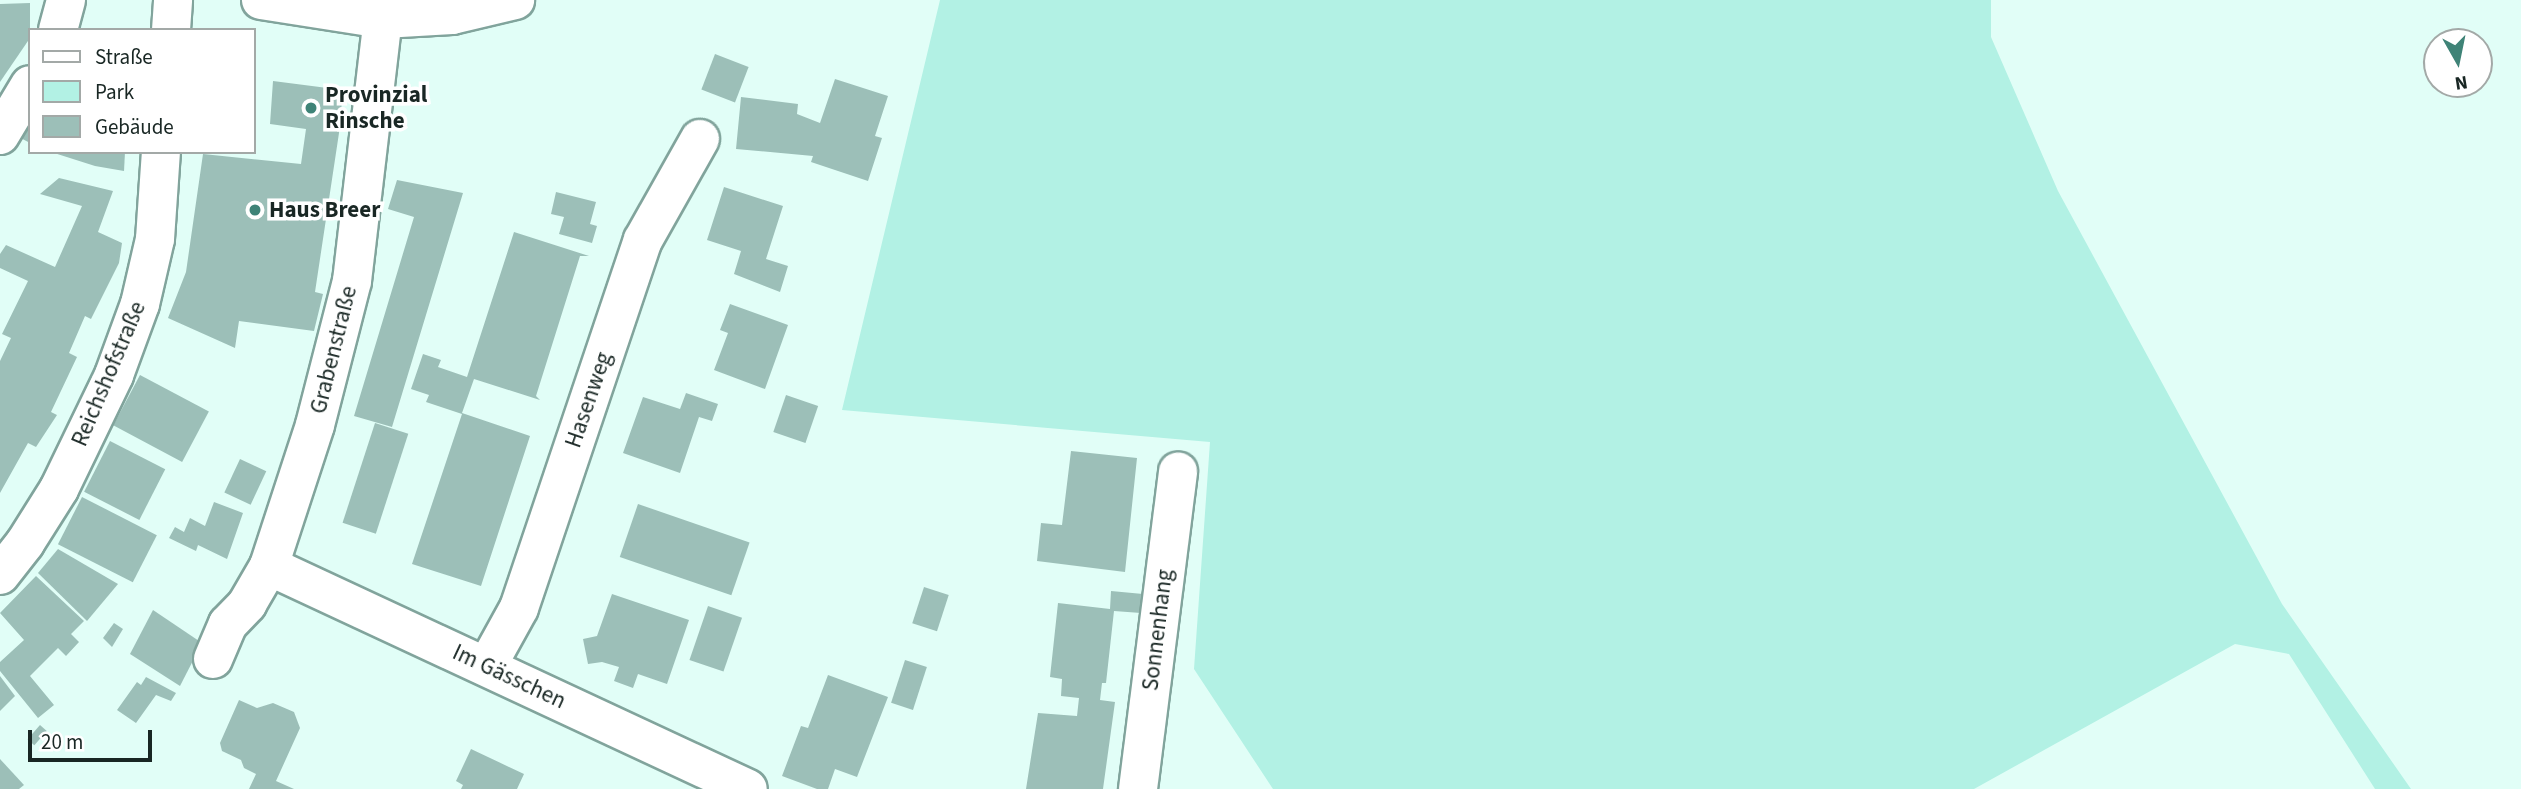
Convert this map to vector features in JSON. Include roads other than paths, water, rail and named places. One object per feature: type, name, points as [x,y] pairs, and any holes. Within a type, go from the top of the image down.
[{"type":"street","points":[[59,28],[66,0]]},
{"type":"street","points":[[171,28],[173,0]]},
{"type":"street","points":[[261,0],[383,19],[452,15],[515,0]]},
{"type":"street","name":"Grabenstraße","points":[[213,659],[228,624],[247,604],[269,566],[315,425],[352,281],[383,19]]},
{"type":"street","points":[[0,135],[28,88]]},
{"type":"street","name":"Hasenweg","points":[[487,666],[519,608],[643,240],[701,139]]},
{"type":"street","name":"Reichshofstraße","points":[[0,575],[25,543],[59,489],[118,363],[140,304],[155,239],[161,154]]},
{"type":"street","name":"Sonnenhang","points":[[1138,789],[1178,472]]},
{"type":"street","name":"Im Gässchen","points":[[269,566],[748,789]]},
{"type":"place","name":"Provinzial Rinsche","points":[[311,108]]},
{"type":"place","name":"Haus Breer","points":[[255,210]]}]
